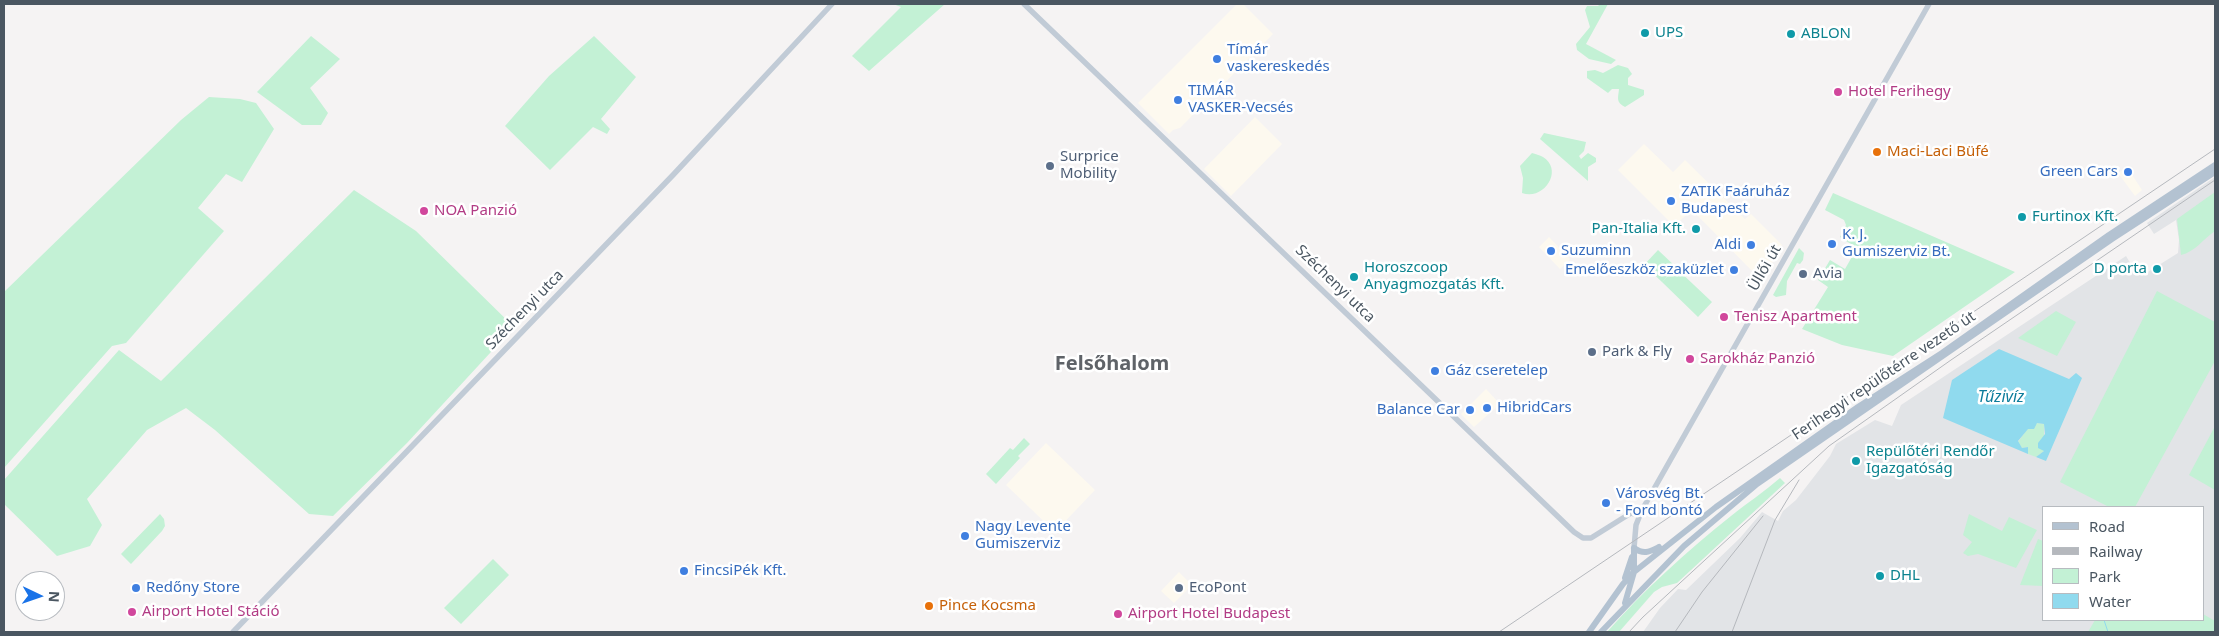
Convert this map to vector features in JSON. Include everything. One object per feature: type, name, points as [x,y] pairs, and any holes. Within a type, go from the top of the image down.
[{"type":"main road","name":"Ferihegyi repülőtérre vezető út","points":[[1589,632],[1623,584],[1634,572],[1671,541],[1858,407],[1942,352],[2109,235],[2215,165]]},
{"type":"main road","name":"Ferihegyi repülőtérre vezető út","points":[[1601,632],[1624,606],[1684,546],[1757,484],[2112,239],[2215,172]]},
{"type":"main road","points":[[1634,548],[1640,552],[1647,553],[1671,541]]},
{"type":"main road","points":[[1624,606],[1634,572],[1634,548]]},
{"type":"main road","points":[[1623,584],[1634,548]]},
{"type":"street","name":"Széchenyi utca","points":[[233,632],[674,175],[832,4]]},
{"type":"street","name":"Széchenyi utca","points":[[1024,4],[1574,532],[1583,538],[1591,538],[1631,514],[1640,515]]},
{"type":"street","name":"Üllői út","points":[[1634,548],[1636,525],[1640,515],[1928,4]]},
{"type":"shaded area","points":[[1237,4],[1243,4],[1273,34],[1180,128],[1173,130],[1169,134],[1138,103]]},
{"type":"shaded area","points":[[1255,117],[1282,144],[1231,196],[1204,169]]},
{"type":"shaded area","points":[[1644,144],[1673,172],[1685,160],[1745,219],[1751,214],[1782,245],[1762,281],[1692,210],[1674,226],[1618,170]]},
{"type":"shaded area","points":[[2127,167],[2142,190],[2135,196],[2118,173]]},
{"type":"shaded area","points":[[2215,177],[2215,632],[1643,632],[1660,608],[1678,589],[1686,590],[1740,538],[1762,512],[1778,521],[1783,511],[1796,500],[1830,456],[1836,444],[1875,420],[1892,426],[1901,405],[2126,256],[2132,266],[2136,264],[2143,275],[2178,253],[2179,240],[2176,220],[2154,234],[2147,223]]},
{"type":"shaded area","points":[[1549,237],[1570,259],[1560,269],[1539,247]]},
{"type":"shaded area","points":[[1486,389],[1500,404],[1474,427],[1461,414]]},
{"type":"shaded area","points":[[1046,443],[1095,490],[1055,532],[1006,485]]},
{"type":"shaded area","points":[[1179,572],[1192,585],[1174,603],[1161,591]]},
{"type":"green space","points":[[893,4],[945,4],[869,71],[852,56],[901,7]]},
{"type":"green space","points":[[1600,4],[1608,4],[1586,44],[1616,60],[1611,64],[1589,59],[1577,50],[1576,44],[1590,27],[1585,10],[1587,6],[1598,6]]},
{"type":"green space","points":[[311,36],[340,59],[310,88],[328,113],[321,125],[302,125],[257,92]]},
{"type":"green space","points":[[594,36],[636,77],[601,119],[610,129],[607,134],[593,127],[550,170],[505,126],[549,76]]},
{"type":"green space","points":[[1618,65],[1628,68],[1632,74],[1628,78],[1628,85],[1644,90],[1644,95],[1625,107],[1618,100],[1619,89],[1612,89],[1608,93],[1587,78],[1587,71],[1595,70],[1603,73]]},
{"type":"green space","points":[[209,97],[240,99],[256,103],[274,129],[242,182],[226,174],[198,208],[224,231],[126,343],[112,346],[4,468],[4,292],[181,120]]},
{"type":"green space","points":[[1544,133],[1586,142],[1584,151],[1579,156],[1581,159],[1588,153],[1596,158],[1596,162],[1588,167],[1588,181],[1540,139]]},
{"type":"green space","points":[[1532,153],[1542,156],[1549,163],[1552,169],[1551,176],[1549,183],[1538,193],[1522,193],[1523,178],[1520,166]]},
{"type":"green space","points":[[354,190],[416,231],[514,327],[407,443],[333,516],[309,514],[215,430],[186,408],[147,430],[87,499],[102,525],[90,546],[57,556],[4,504],[4,480],[119,350],[161,381]]},
{"type":"green space","points":[[2215,192],[2215,231],[2195,248],[2181,255],[2177,219]]},
{"type":"green space","points":[[1833,193],[2015,272],[1893,356],[1842,345],[1802,329],[1828,287],[1818,280],[1830,260],[1845,269],[1857,248],[1840,237],[1846,225],[1844,220],[1825,210]]},
{"type":"green space","points":[[1799,248],[1804,253],[1803,260],[1800,264],[1797,263],[1787,281],[1786,295],[1776,297],[1773,295]]},
{"type":"green space","points":[[1658,250],[1676,267],[1662,282],[1644,265]]},
{"type":"green space","points":[[1676,268],[1712,302],[1698,317],[1662,282]]},
{"type":"green space","points":[[2157,291],[2215,322],[2215,361],[2136,506],[2107,506],[2060,482]]},
{"type":"green space","points":[[2056,311],[2076,322],[2057,356],[2018,338]]},
{"type":"green space","points":[[2037,423],[2044,424],[2044,451],[2036,457],[2028,454],[2028,447],[2022,448],[2018,442],[2028,428]]},
{"type":"green space","points":[[2215,429],[2215,490],[2189,475]]},
{"type":"green space","points":[[1024,438],[1030,444],[996,484],[986,474],[1010,448],[1013,450]]},
{"type":"green space","points":[[1780,478],[1785,483],[1677,583],[1662,587],[1654,592],[1619,632],[1607,632],[1682,557]]},
{"type":"green space","points":[[160,514],[164,519],[165,526],[131,564],[121,554]]},
{"type":"green space","points":[[1969,514],[2002,531],[2009,517],[2037,530],[2016,568],[1978,554],[1968,556],[1963,553],[1972,542],[1963,535]]},
{"type":"green space","points":[[2038,539],[2042,541],[2042,586],[2020,585]]},
{"type":"green space","points":[[493,559],[509,575],[461,624],[444,608]]},
{"type":"green space","points":[[2204,615],[2215,621],[2215,632],[2088,632],[2094,621],[2204,621]]},
{"type":"water","name":"Tűzivíz","points":[[1999,349],[2069,379],[2076,373],[2082,378],[2046,461],[2036,457],[2044,451],[2038,448],[2038,443],[2045,434],[2044,424],[2037,423],[2034,429],[2028,429],[2018,441],[2022,448],[2028,447],[2028,454],[1943,418],[1952,380]]},
{"type":"waterway","points":[[2104,621],[2108,632]]},
{"type":"railway","points":[[1499,632],[2215,149]]},
{"type":"railway","points":[[1629,632],[1829,446],[1951,360],[2215,180]]},
{"type":"railway","points":[[1732,632],[1775,520],[1799,480]]},
{"type":"railway","points":[[1675,632],[1702,592],[1763,516]]},
{"type":"place","name":"UPS","points":[[1645,33]]},
{"type":"place","name":"ABLON","points":[[1791,34]]},
{"type":"place","name":"Tímár vaskereskedés","points":[[1217,59]]},
{"type":"place","name":"Hotel Ferihegy","points":[[1838,92]]},
{"type":"place","name":"TIMÁR VASKER-Vecsés","points":[[1178,100]]},
{"type":"place","name":"Maci-Laci Büfé","points":[[1877,152]]},
{"type":"place","name":"Surprice Mobility","points":[[1050,166]]},
{"type":"place","name":"Green Cars","points":[[2128,172]]},
{"type":"place","name":"ZATIK Faáruház Budapest","points":[[1671,201]]},
{"type":"place","name":"NOA Panzió","points":[[424,211]]},
{"type":"place","name":"Furtinox Kft.","points":[[2022,217]]},
{"type":"place","name":"Pan-Italia Kft.","points":[[1696,229]]},
{"type":"place","name":"K. J. Gumiszerviz Bt.","points":[[1832,244]]},
{"type":"place","name":"Aldi","points":[[1751,245]]},
{"type":"place","name":"Suzuminn","points":[[1551,251]]},
{"type":"place","name":"D porta","points":[[2157,269]]},
{"type":"place","name":"Emelőeszköz szaküzlet","points":[[1734,270]]},
{"type":"place","name":"Avia","points":[[1803,274]]},
{"type":"place","name":"Horoszcoop Anyagmozgatás Kft.","points":[[1354,277]]},
{"type":"place","name":"Tenisz Apartment","points":[[1724,317]]},
{"type":"place","name":"Park & Fly","points":[[1592,352]]},
{"type":"place","name":"Sarokház Panzió","points":[[1690,359]]},
{"type":"place","name":"Gáz cseretelep","points":[[1435,371]]},
{"type":"place","name":"HibridCars","points":[[1487,408]]},
{"type":"place","name":"Balance Car","points":[[1470,410]]},
{"type":"place","name":"Repülőtéri Rendőr Igazgatóság","points":[[1856,461]]},
{"type":"place","name":"Városvég Bt. - Ford bontó","points":[[1606,503]]},
{"type":"place","name":"Nagy Levente Gumiszerviz","points":[[965,536]]},
{"type":"place","name":"FincsiPék Kft.","points":[[684,571]]},
{"type":"place","name":"DHL","points":[[1880,576]]},
{"type":"place","name":"Redőny Store","points":[[136,588]]},
{"type":"place","name":"EcoPont","points":[[1179,588]]},
{"type":"place","name":"Pince Kocsma","points":[[929,606]]},
{"type":"place","name":"Airport Hotel Stáció","points":[[132,612]]},
{"type":"place","name":"Airport Hotel Budapest","points":[[1118,614]]},
{"type":"district","name":"Felsőhalom","points":[[1112,364]]}]
